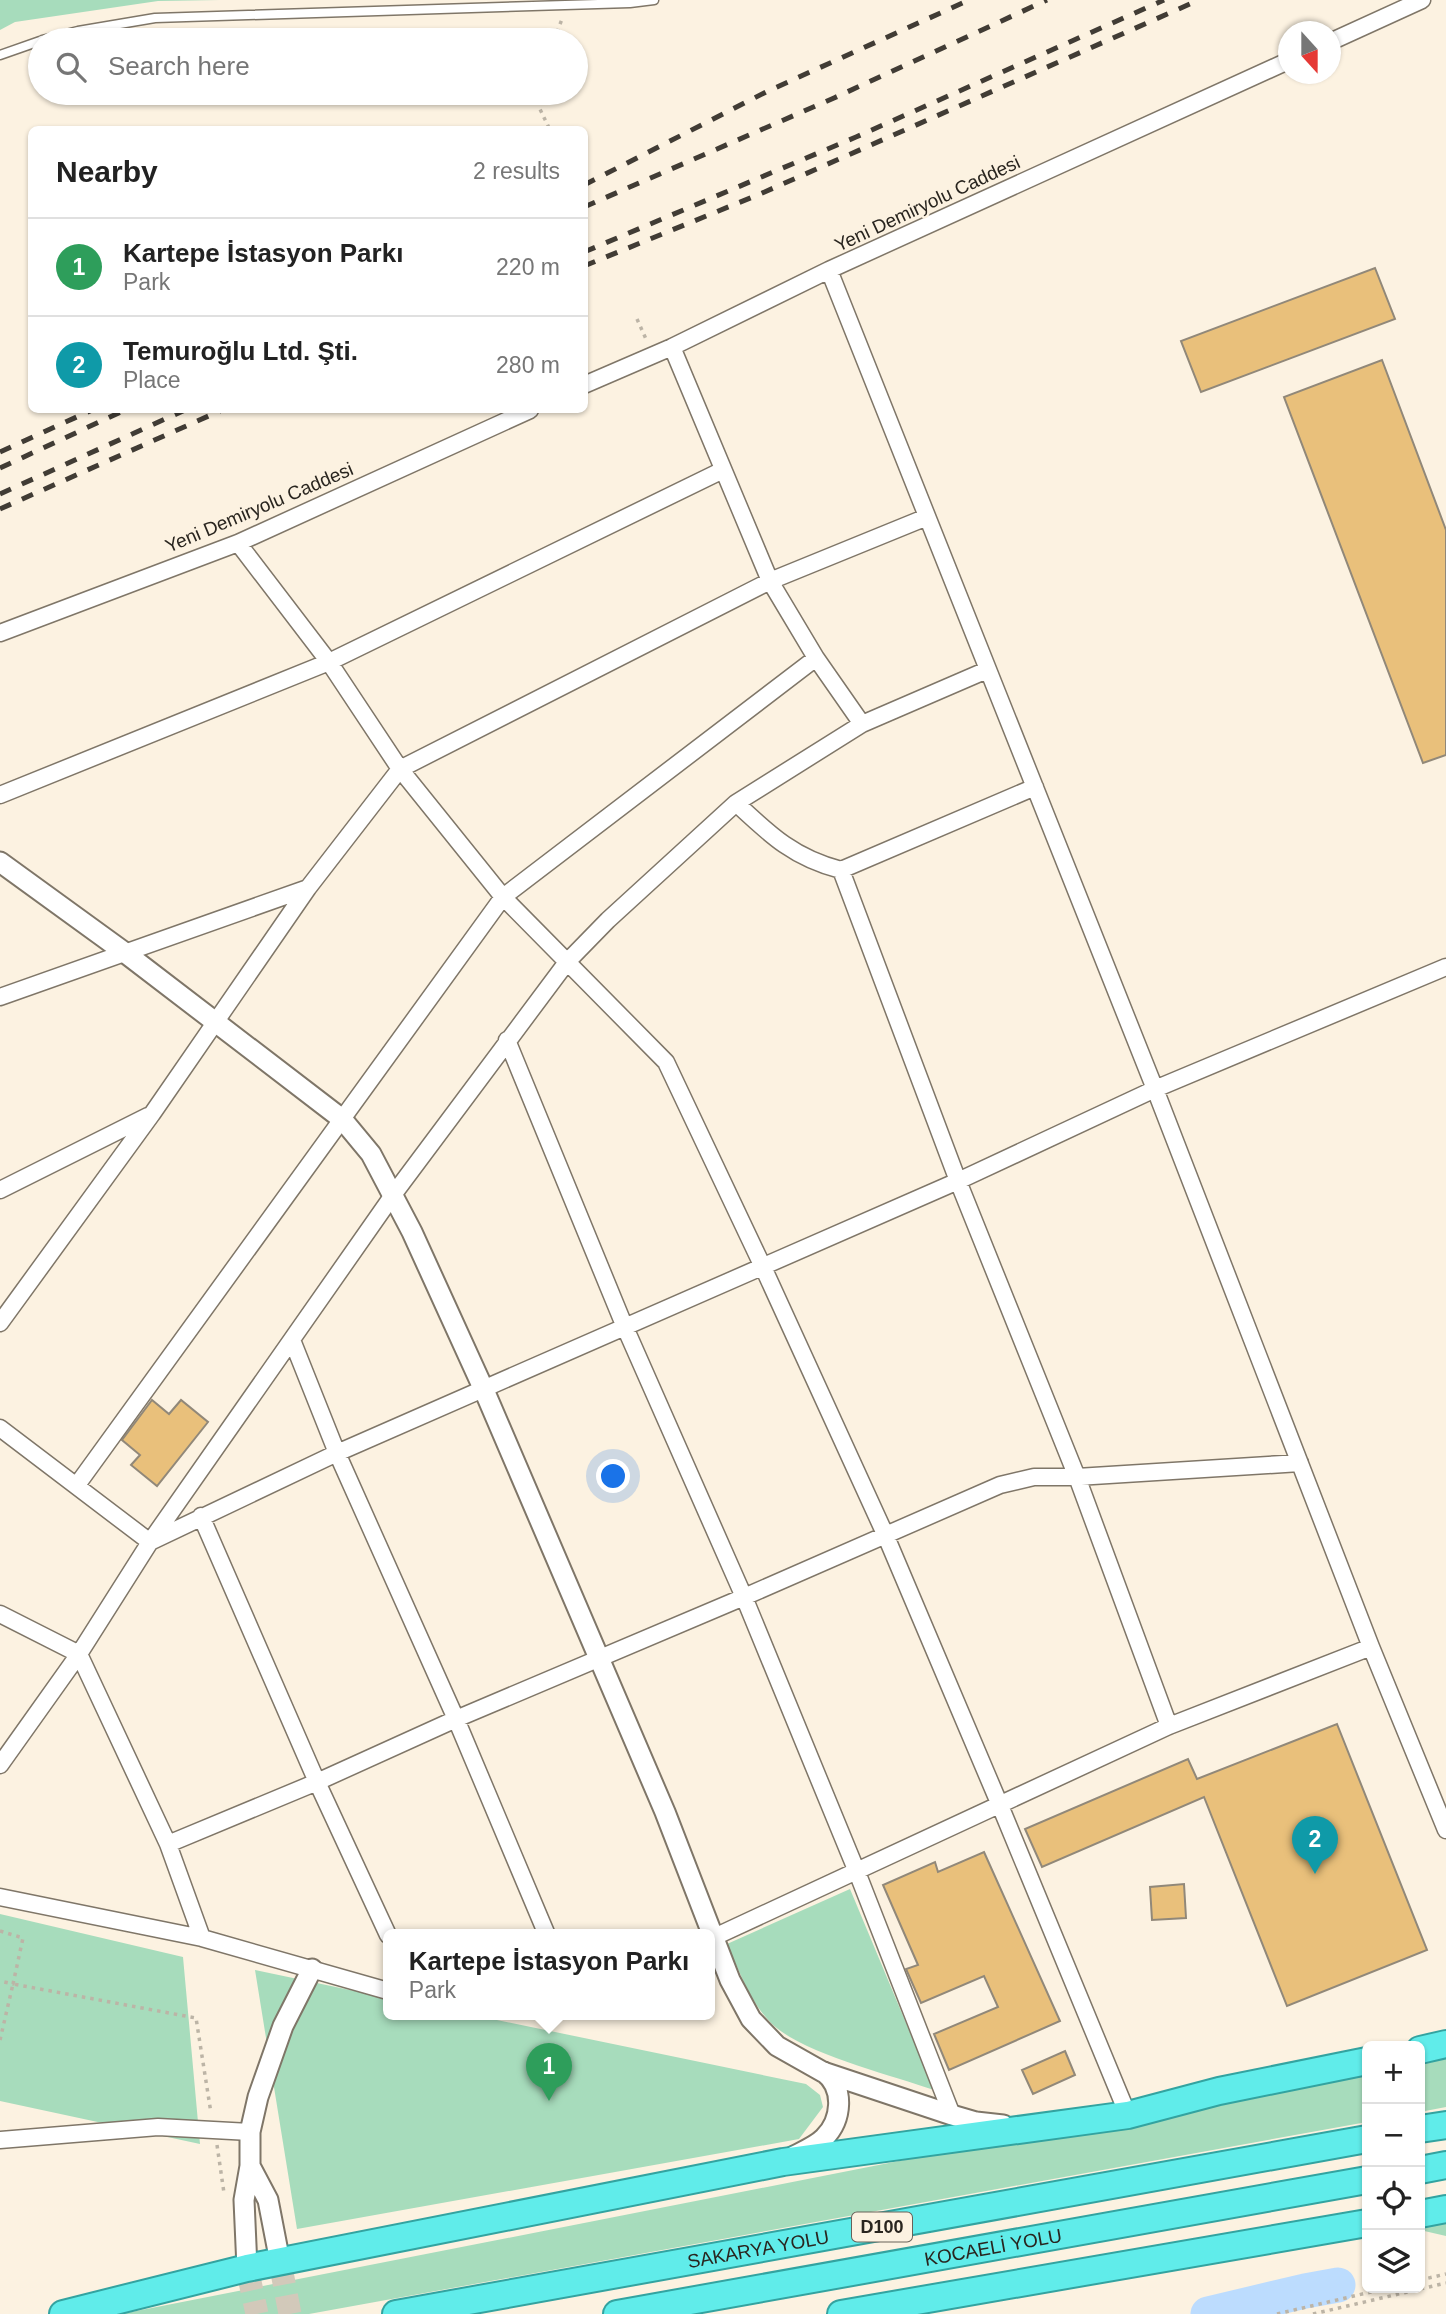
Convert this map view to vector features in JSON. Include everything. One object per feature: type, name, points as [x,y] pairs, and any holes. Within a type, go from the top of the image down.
[{"type":"highway","points":[[1425,2049],[1446,2044]]},
{"type":"highway","points":[[63,2314],[247,2268],[783,2162],[1128,2115],[1209,2094],[1362,2061]]},
{"type":"highway","points":[[1425,2129],[1446,2125]]},
{"type":"highway","name":"SAKARYA YOLU","points":[[396,2314],[1362,2140]]},
{"type":"highway","points":[[1425,2169],[1446,2165]]},
{"type":"highway","name":"KOCAELİ YOLU","points":[[617,2314],[1362,2181]]},
{"type":"highway","points":[[1425,2213],[1446,2209]]},
{"type":"highway","points":[[841,2314],[1362,2224]]},
{"type":"street","points":[[1341,37],[1422,0]]},
{"type":"street","name":"Yeni Demiryolu Caddesi","points":[[588,383],[672,347],[830,270],[1278,66]]},
{"type":"street","points":[[830,270],[1155,1089],[1371,1647],[1446,1830]]},
{"type":"street","points":[[672,347],[771,581],[816,658],[862,724]]},
{"type":"street","name":"Yeni Demiryolu Caddesi","points":[[0,633],[238,543],[523,413]]},
{"type":"street","points":[[0,794],[329,662],[723,470]]},
{"type":"street","points":[[0,1323],[152,1115],[308,888],[400,769],[771,581],[927,517]]},
{"type":"street","points":[[238,543],[329,662],[400,769],[503,897],[666,1062],[885,1534],[1128,2115]]},
{"type":"street","points":[[77,1485],[503,897],[816,658]]},
{"type":"street","points":[[0,1765],[79,1654],[150,1542],[393,1195],[567,962],[608,920],[736,803],[862,724],[987,670]]},
{"type":"street","points":[[736,803],[787,848],[806,859],[841,870],[1035,787]]},
{"type":"street","points":[[0,862],[124,952],[342,1119],[371,1154],[412,1232],[484,1390],[665,1812],[709,1929]]},
{"type":"street","points":[[841,870],[958,1181],[1077,1477],[1169,1726]]},
{"type":"street","points":[[0,997],[308,888]]},
{"type":"street","points":[[150,1542],[337,1452],[958,1181],[1155,1089],[1446,967]]},
{"type":"street","points":[[507,1040],[624,1325],[744,1597],[857,1872],[952,2115]]},
{"type":"street","points":[[0,1190],[152,1115]]},
{"type":"street","points":[[292,1340],[337,1452],[456,1719],[544,1929]]},
{"type":"street","points":[[0,1428],[150,1542]]},
{"type":"street","points":[[168,1844],[317,1782],[456,1719],[1000,1485],[1034,1477],[1077,1477],[1300,1463]]},
{"type":"street","points":[[201,1516],[317,1782],[385,1929]]},
{"type":"street","points":[[0,1614],[79,1654],[168,1844],[202,1938]]},
{"type":"street","points":[[715,1937],[1169,1726],[1371,1647]]},
{"type":"street","points":[[0,1898],[202,1938],[383,1989]]},
{"type":"street","points":[[715,1945],[740,2000],[763,2033],[777,2046],[845,2080],[952,2115],[976,2122],[1035,2129]]},
{"type":"street","points":[[247,2268],[244,2200],[250,2166],[250,2132],[258,2097],[283,2026],[312,1969]]},
{"type":"street","points":[[783,2162],[824,2138],[836,2118],[839,2110],[837,2091],[832,2079],[823,2071]]},
{"type":"street","points":[[0,2140],[158,2127],[250,2132]]},
{"type":"street","points":[[250,2166],[268,2200],[280,2262]]},
{"type":"lane","points":[[96,28],[155,18],[654,0]]},
{"type":"lane","points":[[0,55],[28,45]]},
{"type":"path","points":[[558,28],[567,5]]},
{"type":"path","points":[[538,105],[548,126]]},
{"type":"path","points":[[637,319],[653,354]]},
{"type":"path","points":[[0,1931],[23,1938],[0,2040]]},
{"type":"path","points":[[0,1981],[196,2018],[226,2205]]},
{"type":"path","points":[[1425,2279],[1446,2274]]},
{"type":"path","points":[[1313,2314],[1446,2283]]},
{"type":"path","points":[[1277,2314],[1367,2293]]},
{"type":"green space","points":[[0,0],[220,0],[158,1],[15,22],[0,30]]},
{"type":"green space","points":[[850,1889],[934,2090],[824,2053],[785,2034],[771,2023],[757,2005],[727,1944]]},
{"type":"green space","points":[[0,1914],[183,1957],[200,2144],[0,2101]]},
{"type":"green space","points":[[255,1970],[383,1997],[383,2020],[497,2020],[806,2084],[820,2095],[823,2107],[799,2139],[297,2229]]},
{"type":"green space","points":[[1446,2054],[1446,2107],[1425,2111],[1425,2058]]},
{"type":"green space","points":[[1362,2070],[1362,2123],[309,2314],[121,2314]]},
{"type":"green space","points":[[1446,2216],[1446,2236],[1425,2231],[1425,2219]]},
{"type":"building","points":[[1375,268],[1395,319],[1201,392],[1181,341]]},
{"type":"building","points":[[1382,360],[1446,530],[1446,755],[1423,763],[1284,397]]},
{"type":"building","points":[[152,1400],[169,1414],[181,1400],[208,1422],[157,1486],[131,1465],[140,1455],[122,1440]]},
{"type":"building","points":[[1337,1724],[1427,1950],[1287,2006],[1204,1797],[1042,1867],[1025,1829],[1188,1759],[1197,1779]]},
{"type":"building","points":[[984,1852],[1060,2021],[949,2070],[934,2034],[998,2007],[984,1976],[921,2003],[906,1969],[918,1965],[883,1885],[935,1862],[938,1872]]},
{"type":"building","points":[[1184,1884],[1186,1918],[1152,1920],[1150,1887]]},
{"type":"building","points":[[1065,2051],[1075,2075],[1033,2094],[1022,2070]]},
{"type":"waterway","points":[[1208,2314],[1338,2285]]},
{"type":"tunnel","points":[[280,2262],[290,2314]]},
{"type":"tunnel","points":[[247,2268],[257,2314]]},
{"type":"railway","points":[[588,183],[766,92],[969,0]]},
{"type":"railway","points":[[588,205],[834,98],[1047,0]]},
{"type":"railway","points":[[588,250],[856,137],[1164,0]]},
{"type":"railway","points":[[588,264],[760,194],[1199,0]]},
{"type":"railway","points":[[0,452],[85,413]]},
{"type":"railway","points":[[0,468],[119,413]]},
{"type":"railway","points":[[0,494],[178,413]]},
{"type":"railway","points":[[0,509],[215,413]]},
{"type":"place","name":"Temuroğlu Ltd. Şti.","points":[[1315,1874]]},
{"type":"place","name":"Kartepe İstasyon Parkı","points":[[549,2101]]}]
